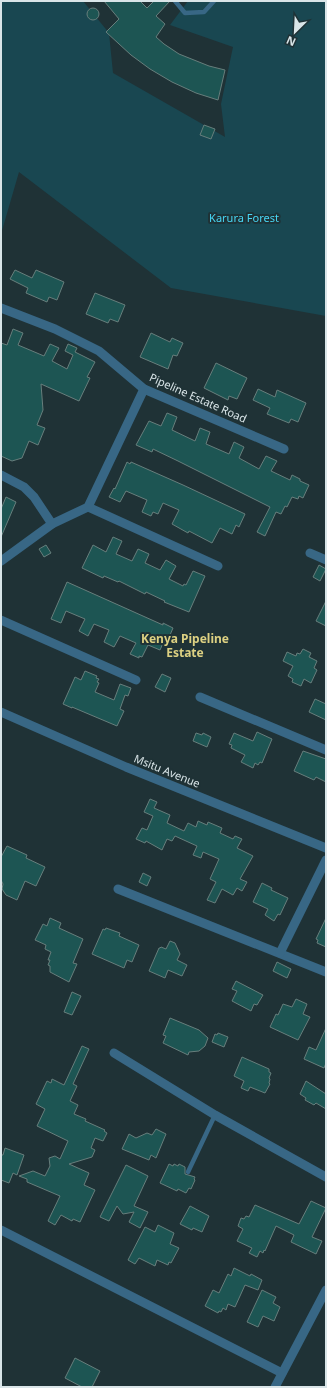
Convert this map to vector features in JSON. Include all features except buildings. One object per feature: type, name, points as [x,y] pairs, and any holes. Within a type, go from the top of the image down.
[{"type":"street","name":"Pipeline Estate Road","points":[[1,308],[55,329],[99,352],[144,389],[284,449]]},
{"type":"street","points":[[1,561],[52,524],[88,507],[144,389]]},
{"type":"street","points":[[1,476],[24,487],[34,497],[52,524]]},
{"type":"street","points":[[88,507],[218,566]]},
{"type":"street","points":[[310,553],[326,560]]},
{"type":"street","points":[[1,620],[136,680]]},
{"type":"street","points":[[200,697],[326,750]]},
{"type":"street","name":"Msitu Avenue","points":[[1,712],[126,767],[326,848]]},
{"type":"street","points":[[280,953],[326,860]]},
{"type":"street","points":[[118,889],[326,972]]},
{"type":"street","points":[[114,1053],[214,1115],[326,1177]]},
{"type":"street","points":[[1,1230],[282,1373]]},
{"type":"street","points":[[275,1387],[326,1290]]},
{"type":"lane","points":[[175,1],[185,13],[204,12],[214,1]]},
{"type":"lane","points":[[188,1172],[214,1115]]},
{"type":"green space","name":"Karura Forest","points":[[1,1],[83,1],[109,33],[113,73],[225,137],[221,104],[233,47],[170,25],[188,1],[326,1],[326,316],[171,288],[19,172],[1,234]]},
{"type":"district","name":"Kenya Pipeline Estate","points":[[185,646]]}]
